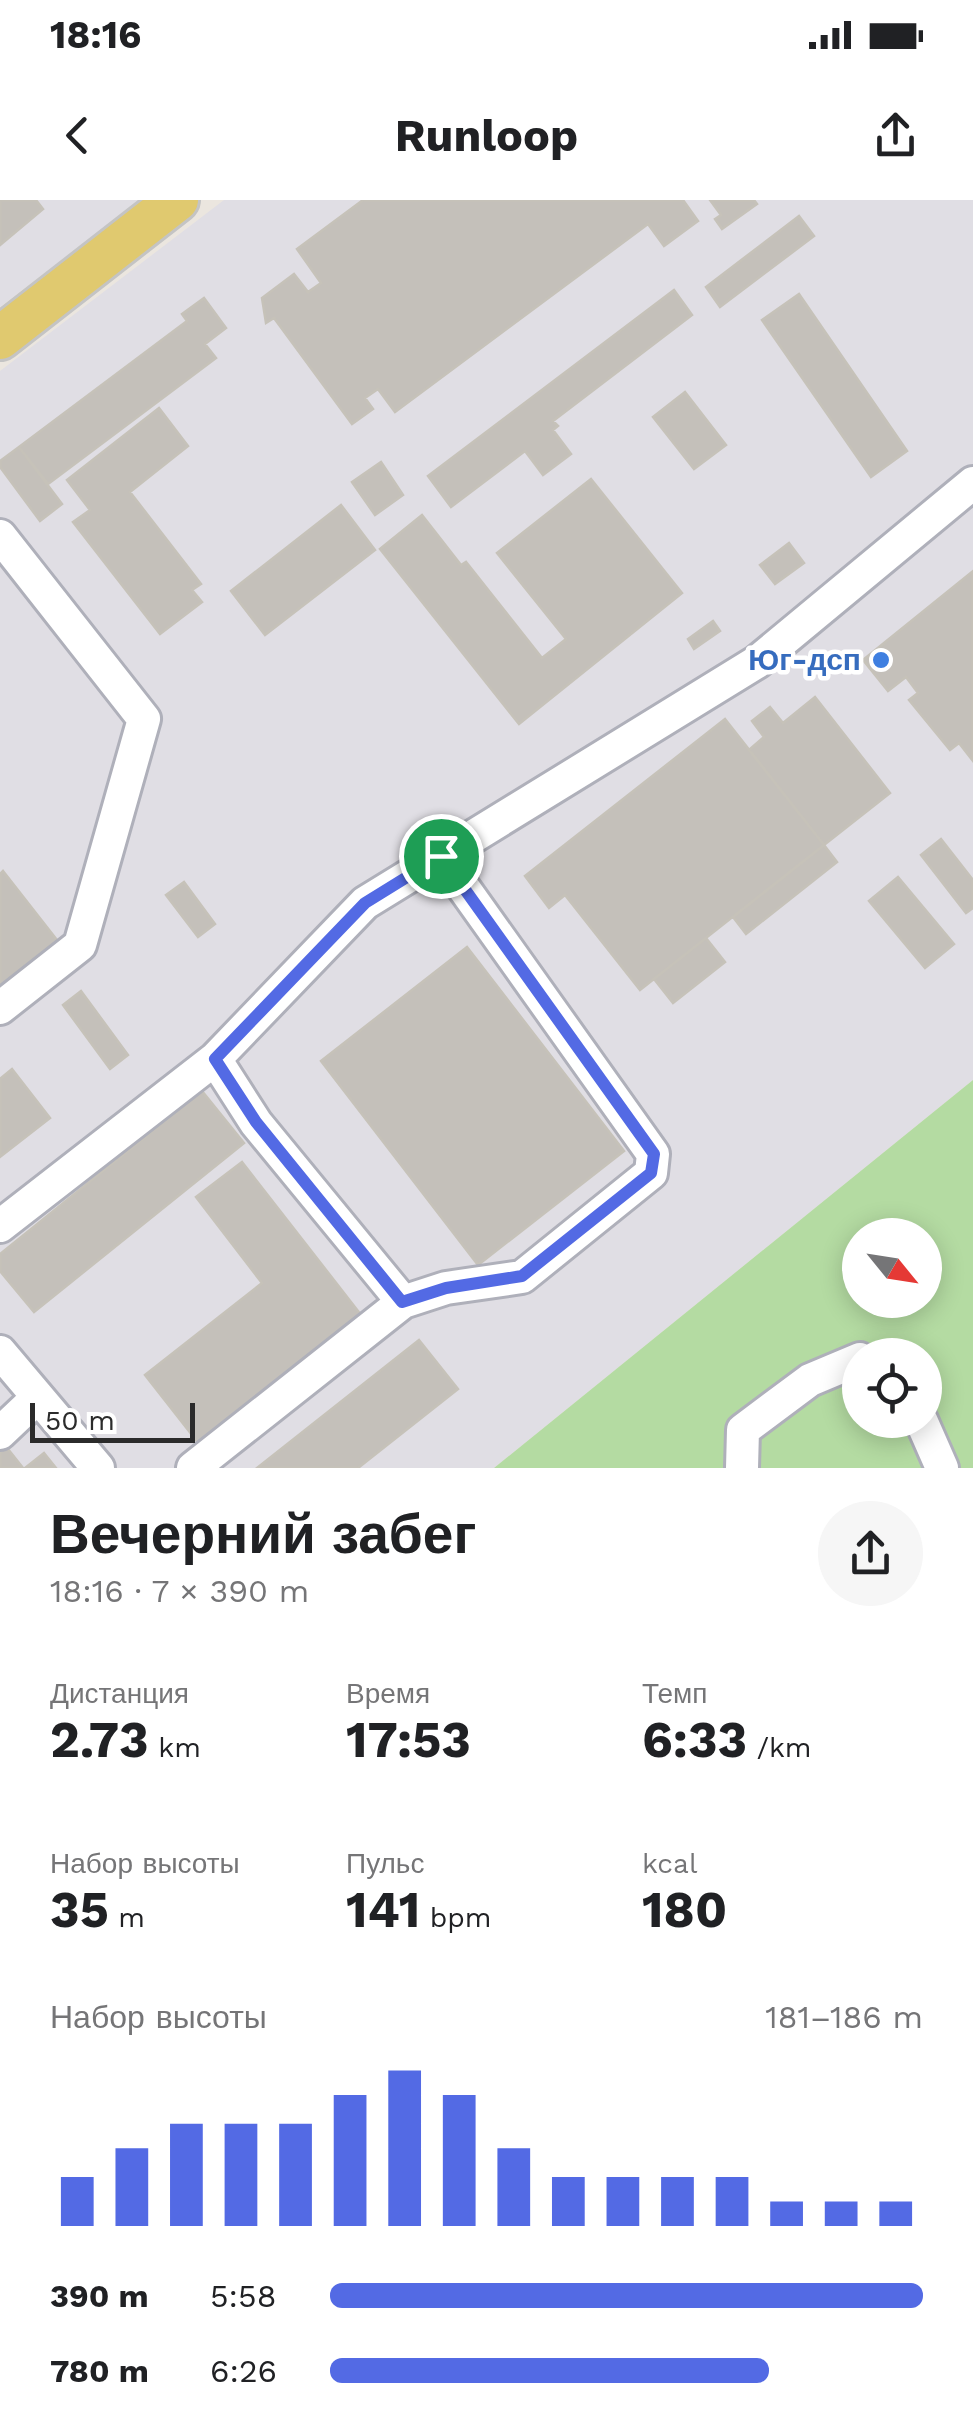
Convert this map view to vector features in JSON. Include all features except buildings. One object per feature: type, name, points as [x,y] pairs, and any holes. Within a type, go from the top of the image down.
[{"type":"main road","points":[[0,338],[177,200]]},
{"type":"lane","points":[[0,1226],[215,1059],[365,903],[757,662],[973,484]]},
{"type":"lane","points":[[0,536],[144,719],[80,945],[0,1008]]},
{"type":"lane","points":[[193,1468],[402,1302],[446,1288],[522,1276],[651,1173],[654,1154],[441,856]]},
{"type":"lane","points":[[215,1059],[256,1122],[402,1302]]},
{"type":"lane","points":[[0,1352],[98,1468]]},
{"type":"lane","points":[[742,1468],[743,1430],[810,1380],[842,1367]]},
{"type":"lane","points":[[0,1433],[38,1397]]},
{"type":"lane","points":[[929,1438],[942,1468]]},
{"type":"shaded area","points":[[0,200],[140,200],[0,307]]},
{"type":"shaded area","points":[[224,200],[973,200],[973,1080],[494,1468],[0,1468],[0,371]]},
{"type":"green space","points":[[973,1080],[973,1468],[494,1468]]},
{"type":"place","name":"Юг-дсп","points":[[881,660]]},
{"type":"route","points":[[441,856],[654,1154],[651,1173],[522,1276],[446,1288],[402,1302],[256,1122],[215,1059],[365,903],[441,856]]}]
